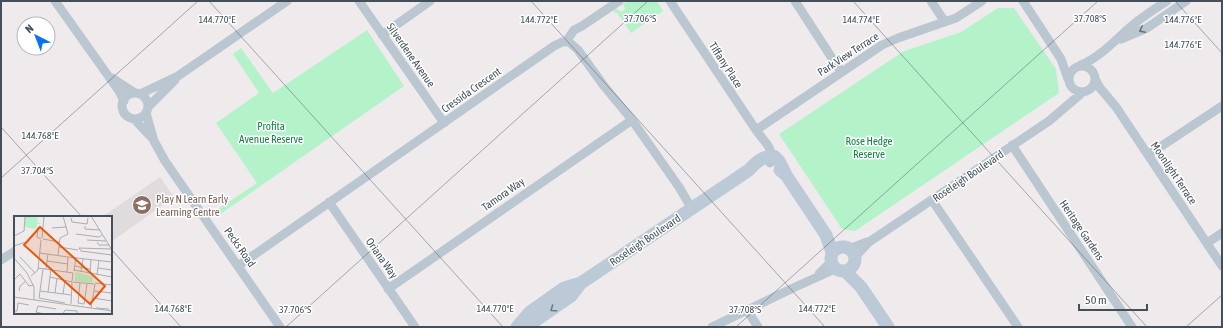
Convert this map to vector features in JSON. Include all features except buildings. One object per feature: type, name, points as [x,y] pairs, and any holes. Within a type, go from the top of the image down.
[{"type":"street","points":[[55,1],[124,100]]},
{"type":"street","points":[[178,76],[143,116],[134,118],[128,116],[124,111],[124,100],[128,95],[138,93],[178,76],[287,1]]},
{"type":"street","name":"Silverdene Avenue","points":[[359,1],[444,123]]},
{"type":"street","points":[[382,35],[430,1]]},
{"type":"street","points":[[619,1],[574,30],[569,42],[578,50],[604,86],[632,120],[694,207]]},
{"type":"street","name":"Tiffany Place","points":[[670,1],[763,141],[769,159]]},
{"type":"street","points":[[795,1],[842,72]]},
{"type":"street","points":[[932,1],[945,22]]},
{"type":"street","name":"Park View Terrace","points":[[756,130],[882,45],[956,18],[982,1]]},
{"type":"street","points":[[1023,1],[1061,58],[1069,81],[1075,90],[1106,95]]},
{"type":"street","points":[[1065,107],[1070,90],[1070,71],[1099,55],[1116,42],[1133,25],[1167,1]]},
{"type":"street","points":[[1116,42],[1147,28],[1186,1]]},
{"type":"street","name":"Cressida Crescent","points":[[238,266],[554,46],[569,42]]},
{"type":"street","points":[[1085,91],[1093,86],[1095,63],[1099,55]]},
{"type":"street","points":[[1061,58],[1069,64],[1088,67],[1094,76]]},
{"type":"street","points":[[107,75],[147,99],[147,110]]},
{"type":"street","name":"Moonlight Terrace","points":[[1094,76],[1098,85],[1116,107],[1222,266]]},
{"type":"street","name":"Roseleigh Boulevard","points":[[712,327],[815,278],[1049,121],[1085,91]]},
{"type":"street","points":[[1148,156],[1222,106]]},
{"type":"street","name":"Pecks Road","points":[[147,110],[154,141],[164,161],[280,327]]},
{"type":"street","name":"Pecks Road","points":[[134,118],[154,141]]},
{"type":"street","name":"Tamora Way","points":[[388,289],[632,120]]},
{"type":"street","name":"Heritage Gardens","points":[[1012,145],[1132,327]]},
{"type":"street","points":[[769,159],[786,175],[888,327]]},
{"type":"street","name":"Roseleigh Boulevard","points":[[518,326],[530,312],[564,288],[581,283],[750,170],[764,164],[769,159]]},
{"type":"street","points":[[932,200],[1018,327]]},
{"type":"street","name":"Oriana Way","points":[[329,202],[388,289],[416,327]]},
{"type":"street","points":[[1207,243],[1222,233]]},
{"type":"street","points":[[1,260],[14,253]]},
{"type":"street","points":[[747,310],[758,327]]},
{"type":"shaded area","name":"Play N Learn Early Learning Centre","points":[[160,177],[174,197],[112,241],[112,216],[103,216]]},
{"type":"green space","points":[[627,1],[657,1],[663,11],[631,33],[618,14],[613,11],[616,8],[621,12],[625,9],[623,4]]},
{"type":"green space","name":"Rose Hedge Reserve","points":[[998,8],[1014,8],[1056,69],[1059,93],[855,231],[842,229],[779,134],[904,51],[961,32]]},
{"type":"green space","name":"Profita Avenue Reserve","points":[[367,30],[404,86],[219,215],[215,211],[257,183],[216,123],[259,93],[233,54],[241,48],[273,93]]},
{"type":"place","name":"Play N Learn Early Learning Centre","points":[[142,205]]}]
